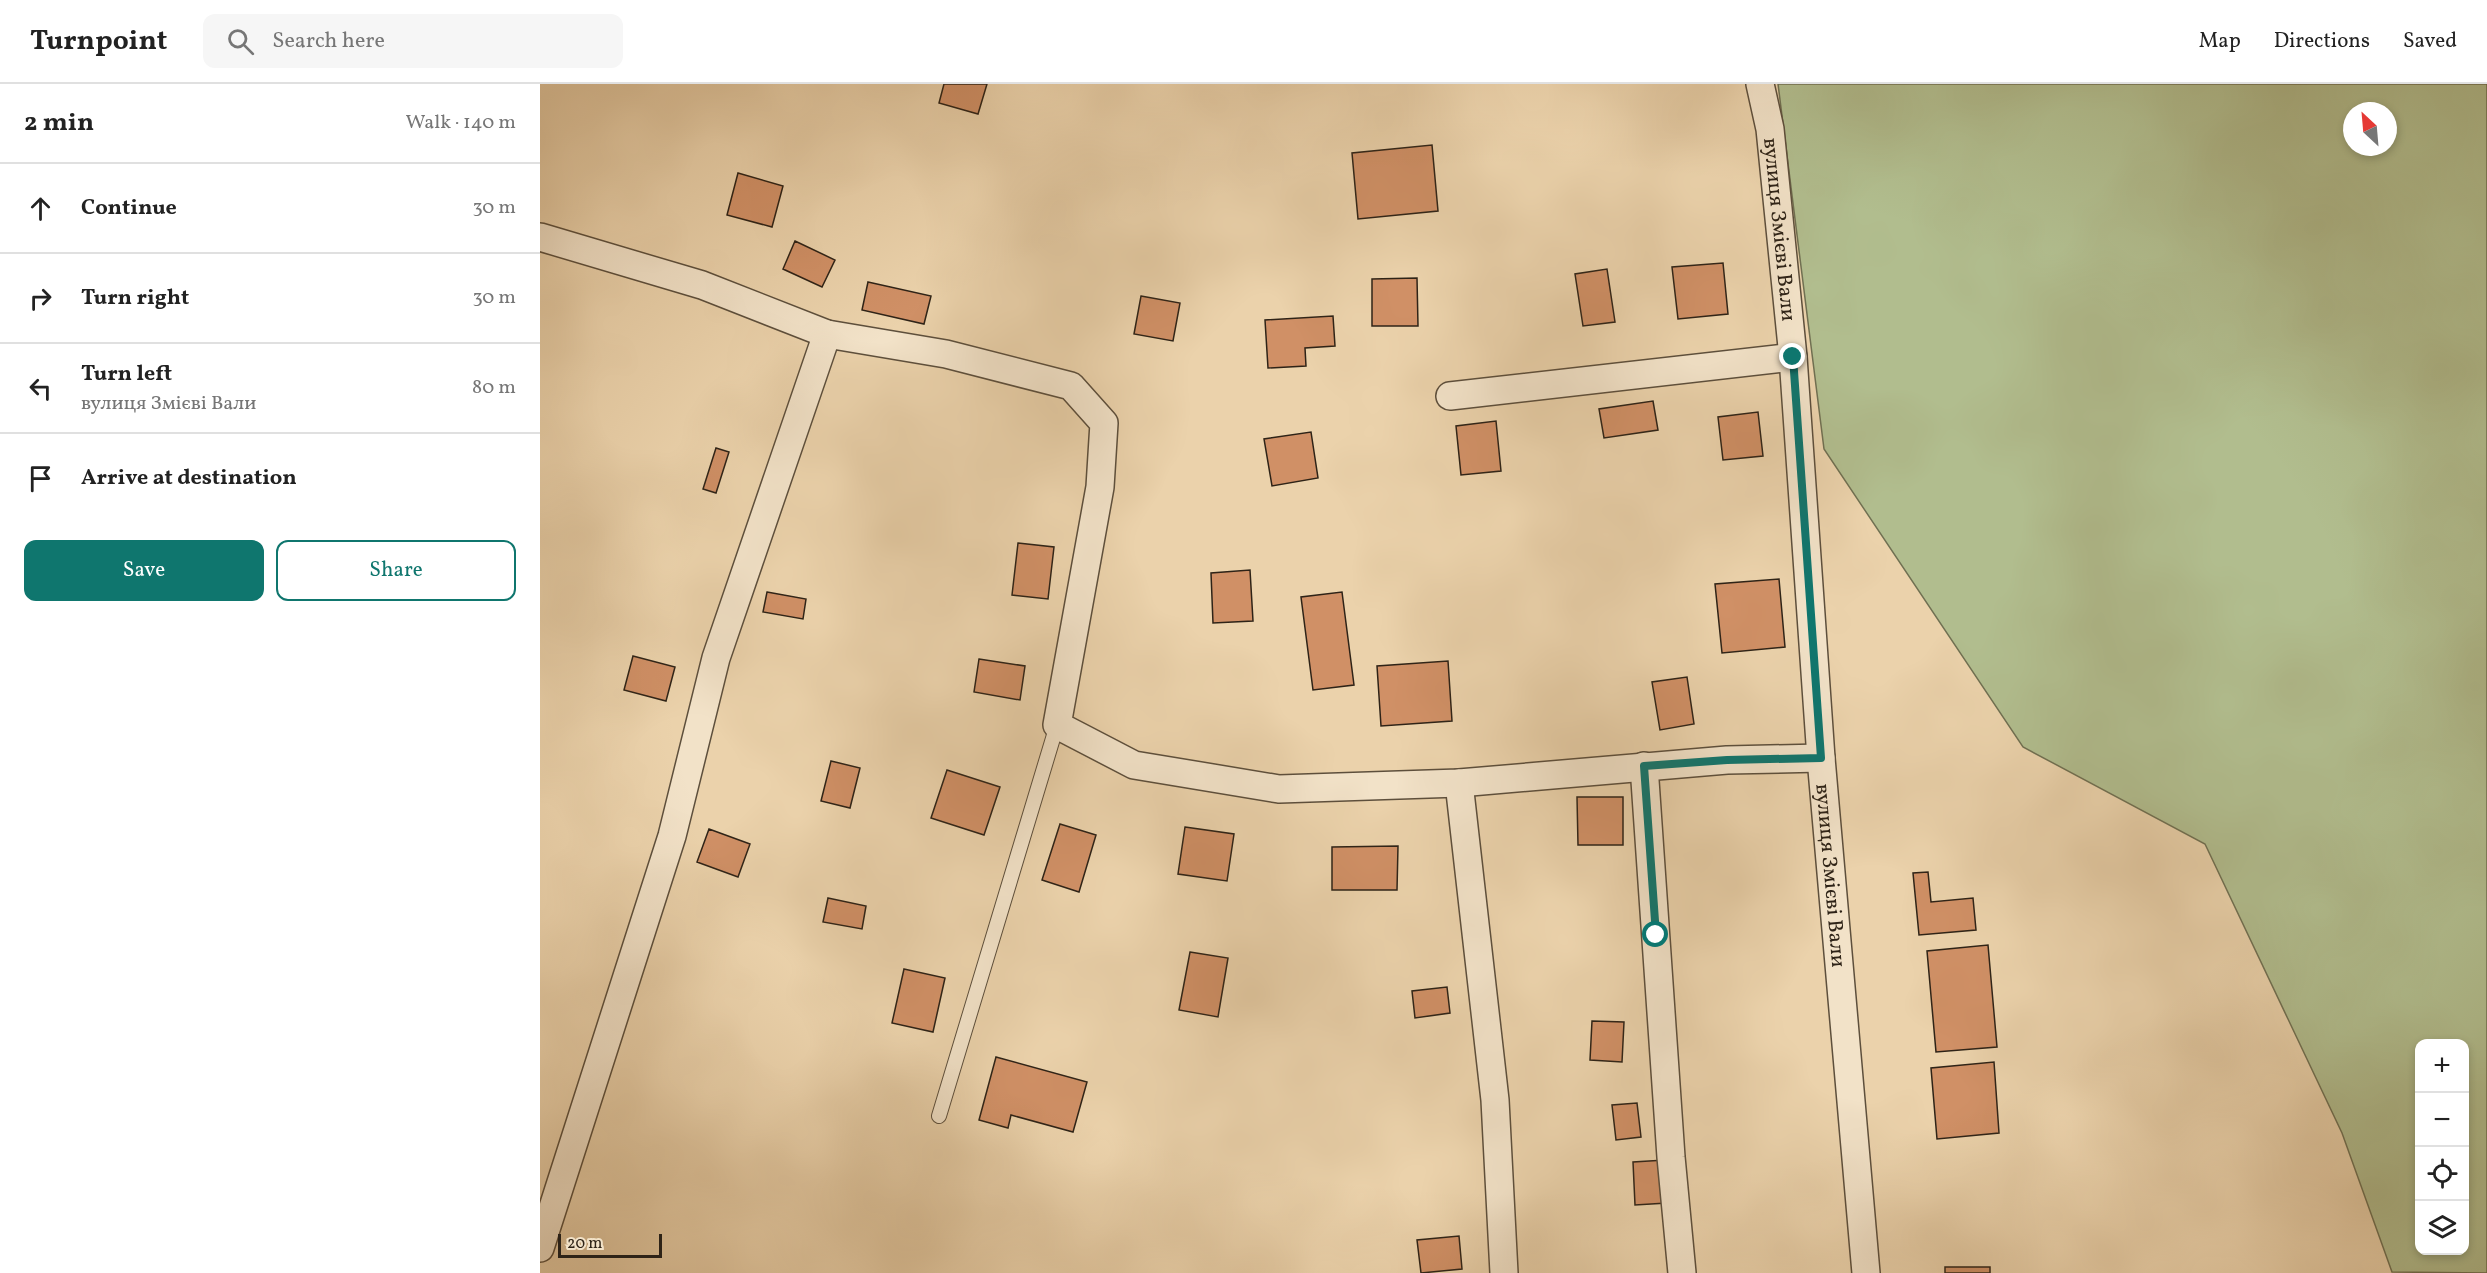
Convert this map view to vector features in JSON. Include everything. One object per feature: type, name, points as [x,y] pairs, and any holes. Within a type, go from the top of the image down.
[{"type":"street","name":"вулиця Змієві Вали","points":[[1760,84],[1770,129],[1793,357],[1821,758],[1866,1273]]},
{"type":"street","points":[[540,237],[702,285],[827,334],[946,354],[1071,386],[1104,423],[1100,487],[1057,725],[1134,765],[1279,789],[1459,783],[1727,760],[1821,758]]},
{"type":"street","points":[[540,1248],[672,836],[716,658],[827,334]]},
{"type":"street","points":[[1450,396],[1793,357]]},
{"type":"street","points":[[1644,766],[1670,1146],[1682,1273]]},
{"type":"street","points":[[1459,783],[1495,1100],[1504,1273]]},
{"type":"lane","points":[[939,1116],[1057,725]]},
{"type":"green space","points":[[1778,84],[2487,84],[2487,1273],[2392,1272],[2342,1133],[2205,844],[2023,747],[1824,449]]},
{"type":"building","points":[[944,84],[987,84],[978,114],[939,103]]},
{"type":"building","points":[[1432,145],[1438,211],[1358,219],[1352,153]]},
{"type":"building","points":[[738,173],[783,186],[772,227],[727,215]]},
{"type":"building","points":[[795,241],[835,260],[822,287],[783,269]]},
{"type":"building","points":[[1723,263],[1728,314],[1678,319],[1672,267]]},
{"type":"building","points":[[1607,269],[1615,322],[1583,326],[1575,274]]},
{"type":"building","points":[[1417,278],[1418,326],[1372,326],[1372,279]]},
{"type":"building","points":[[868,282],[931,296],[924,324],[862,310]]},
{"type":"building","points":[[1141,296],[1180,303],[1173,341],[1134,334]]},
{"type":"building","points":[[1333,316],[1335,346],[1305,348],[1306,366],[1268,368],[1265,320]]},
{"type":"building","points":[[1653,401],[1658,430],[1604,438],[1599,409]]},
{"type":"building","points":[[1758,412],[1763,456],[1723,460],[1718,417]]},
{"type":"building","points":[[1496,421],[1501,471],[1461,475],[1456,426]]},
{"type":"building","points":[[1311,432],[1318,478],[1272,486],[1264,439]]},
{"type":"building","points":[[716,448],[729,452],[716,493],[703,489]]},
{"type":"building","points":[[1018,543],[1054,547],[1048,599],[1012,595]]},
{"type":"building","points":[[1250,570],[1253,621],[1213,623],[1211,573]]},
{"type":"building","points":[[1779,579],[1785,647],[1722,653],[1715,584]]},
{"type":"building","points":[[767,592],[806,599],[803,619],[763,612]]},
{"type":"building","points":[[1342,592],[1354,685],[1313,690],[1301,597]]},
{"type":"building","points":[[633,656],[675,667],[666,701],[624,690]]},
{"type":"building","points":[[979,659],[1025,666],[1020,700],[974,692]]},
{"type":"building","points":[[1448,661],[1452,721],[1381,726],[1377,666]]},
{"type":"building","points":[[1687,677],[1694,724],[1660,730],[1652,682]]},
{"type":"building","points":[[831,761],[860,768],[850,808],[821,801]]},
{"type":"building","points":[[947,770],[1000,787],[984,835],[931,818]]},
{"type":"building","points":[[1577,797],[1623,797],[1623,845],[1578,845]]},
{"type":"building","points":[[1060,824],[1096,835],[1079,892],[1042,880]]},
{"type":"building","points":[[1185,827],[1234,834],[1227,881],[1178,874]]},
{"type":"building","points":[[709,829],[750,844],[738,877],[697,862]]},
{"type":"building","points":[[1398,846],[1397,890],[1332,890],[1332,847]]},
{"type":"building","points":[[1928,872],[1931,902],[1973,898],[1976,930],[1919,935],[1913,873]]},
{"type":"building","points":[[828,898],[866,906],[862,929],[823,922]]},
{"type":"building","points":[[1988,945],[1997,1047],[1936,1052],[1927,951]]},
{"type":"building","points":[[1190,952],[1228,958],[1218,1017],[1179,1010]]},
{"type":"building","points":[[904,969],[945,978],[933,1032],[892,1023]]},
{"type":"building","points":[[1447,987],[1450,1013],[1415,1018],[1412,991]]},
{"type":"building","points":[[1592,1021],[1624,1022],[1622,1062],[1590,1060]]},
{"type":"building","points":[[996,1057],[1087,1082],[1073,1132],[1011,1115],[1008,1128],[979,1120]]},
{"type":"building","points":[[1994,1062],[1999,1133],[1937,1139],[1931,1068]]},
{"type":"building","points":[[1637,1103],[1641,1137],[1616,1140],[1612,1105]]},
{"type":"building","points":[[1665,1160],[1667,1203],[1635,1205],[1633,1162]]},
{"type":"building","points":[[1459,1236],[1462,1269],[1421,1273],[1417,1240]]},
{"type":"building","points":[[1945,1267],[1990,1267],[1990,1273],[1945,1273]]},
{"type":"route","points":[[1656,935],[1644,766],[1727,760],[1821,758],[1793,357]]}]
